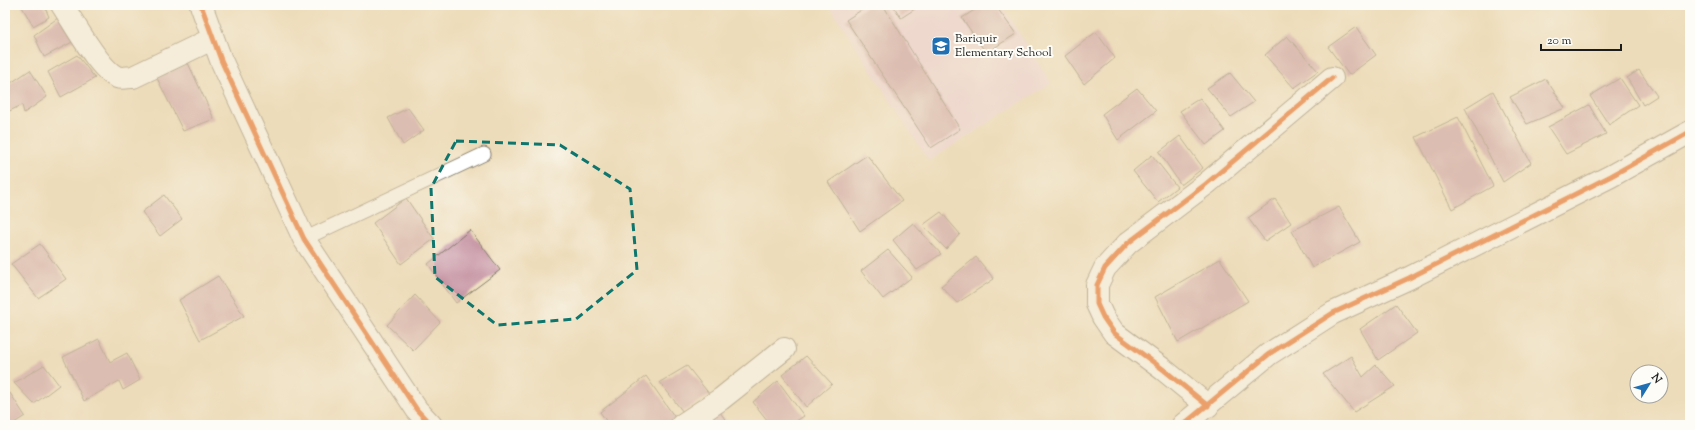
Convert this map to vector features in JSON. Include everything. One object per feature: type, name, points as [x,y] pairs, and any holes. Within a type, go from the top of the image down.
[{"type":"street","points":[[62,5],[99,61],[110,74],[119,78],[139,74],[212,39]]},
{"type":"street","points":[[201,5],[212,39],[304,239],[417,410],[431,425]]},
{"type":"street","points":[[1208,406],[1164,370],[1114,333],[1103,317],[1097,304],[1097,285],[1105,268],[1128,243],[1206,184],[1332,78]]},
{"type":"street","points":[[1183,425],[1208,406],[1269,354],[1333,313],[1409,278],[1611,176],[1690,132]]},
{"type":"street","points":[[682,425],[721,399],[784,350]]},
{"type":"lane","points":[[304,239],[484,154]]},
{"type":"highlighted area","points":[[456,141],[560,145],[630,189],[637,270],[576,319],[497,325],[435,277],[431,188]]},
{"type":"shaded area","name":"Bariquir Elementary School","points":[[837,5],[1001,5],[1051,83],[929,161],[831,8]]},
{"type":"building","points":[[21,5],[44,5],[49,17],[33,26]]},
{"type":"building","points":[[869,5],[883,5],[960,129],[931,148],[846,20]]},
{"type":"building","points":[[893,5],[921,5],[901,18]]},
{"type":"building","points":[[982,5],[995,5],[1016,34],[986,53],[962,18]]},
{"type":"building","points":[[62,15],[78,39],[44,57],[34,35]]},
{"type":"building","points":[[1356,27],[1376,55],[1349,75],[1328,47]]},
{"type":"building","points":[[1096,32],[1115,58],[1084,84],[1065,56]]},
{"type":"building","points":[[1287,36],[1318,71],[1294,88],[1265,55]]},
{"type":"building","points":[[77,55],[95,78],[61,97],[48,72]]},
{"type":"building","points":[[188,63],[214,119],[183,131],[157,78]]},
{"type":"building","points":[[30,70],[47,97],[24,113],[22,105],[5,113],[5,87]]},
{"type":"building","points":[[1639,70],[1657,96],[1643,105],[1627,78]]},
{"type":"building","points":[[1230,73],[1254,102],[1231,117],[1207,88]]},
{"type":"building","points":[[1620,78],[1638,105],[1609,125],[1590,96]]},
{"type":"building","points":[[1546,79],[1565,108],[1527,124],[1510,97]]},
{"type":"building","points":[[1137,88],[1156,111],[1118,140],[1102,114]]},
{"type":"building","points":[[1493,91],[1531,163],[1503,182],[1465,108]]},
{"type":"building","points":[[1200,98],[1225,131],[1206,145],[1180,111]]},
{"type":"building","points":[[1589,105],[1606,134],[1566,154],[1548,127]]},
{"type":"building","points":[[408,108],[424,130],[403,145],[388,118]]},
{"type":"building","points":[[1458,117],[1493,186],[1452,209],[1416,137]]},
{"type":"building","points":[[1180,136],[1203,168],[1181,185],[1159,152]]},
{"type":"building","points":[[867,155],[902,201],[860,231],[828,182]]},
{"type":"building","points":[[1152,155],[1177,187],[1158,202],[1133,171]]},
{"type":"building","points":[[164,195],[182,219],[160,236],[142,212]]},
{"type":"building","points":[[406,198],[434,239],[401,264],[373,223]]},
{"type":"building","points":[[1275,199],[1291,223],[1265,241],[1248,218]]},
{"type":"building","points":[[1339,207],[1360,242],[1312,268],[1292,231]]},
{"type":"building","points":[[941,212],[960,234],[946,249],[923,225]]},
{"type":"building","points":[[913,223],[941,254],[917,270],[893,240]]},
{"type":"building","points":[[470,230],[500,270],[456,303],[428,264]]},
{"type":"building","points":[[40,244],[66,279],[38,298],[11,264]]},
{"type":"building","points":[[888,250],[912,277],[883,299],[861,271]]},
{"type":"building","points":[[976,257],[994,279],[957,303],[941,286]]},
{"type":"building","points":[[1220,259],[1248,301],[1178,342],[1155,297]]},
{"type":"building","points":[[218,276],[244,316],[200,340],[179,300]]},
{"type":"building","points":[[415,295],[440,322],[413,350],[387,325]]},
{"type":"building","points":[[1396,304],[1417,333],[1378,360],[1360,329]]},
{"type":"building","points":[[99,339],[110,362],[127,353],[140,380],[123,390],[119,381],[84,401],[63,357]]},
{"type":"building","points":[[806,356],[832,384],[806,407],[782,375]]},
{"type":"building","points":[[1351,356],[1363,377],[1376,365],[1395,386],[1354,412],[1323,374]]},
{"type":"building","points":[[44,365],[59,385],[34,404],[14,383]]},
{"type":"building","points":[[687,366],[710,395],[683,412],[660,382]]},
{"type":"building","points":[[646,376],[676,419],[668,425],[609,425],[600,412]]},
{"type":"building","points":[[778,381],[804,416],[790,425],[771,425],[753,402]]},
{"type":"building","points":[[10,393],[25,416],[11,425],[5,425],[5,396]]},
{"type":"building","points":[[715,405],[729,425],[692,425]]},
{"type":"cycle path","points":[[201,5],[221,60],[304,239],[417,410],[431,425]]},
{"type":"cycle path","points":[[1208,406],[1164,370],[1114,333],[1103,317],[1097,304],[1097,285],[1105,268],[1128,243],[1206,184],[1332,78]]},
{"type":"cycle path","points":[[1183,425],[1269,354],[1333,313],[1409,278],[1611,176],[1690,132]]},
{"type":"place","name":"Bariquir Elementary School","points":[[941,46]]}]
